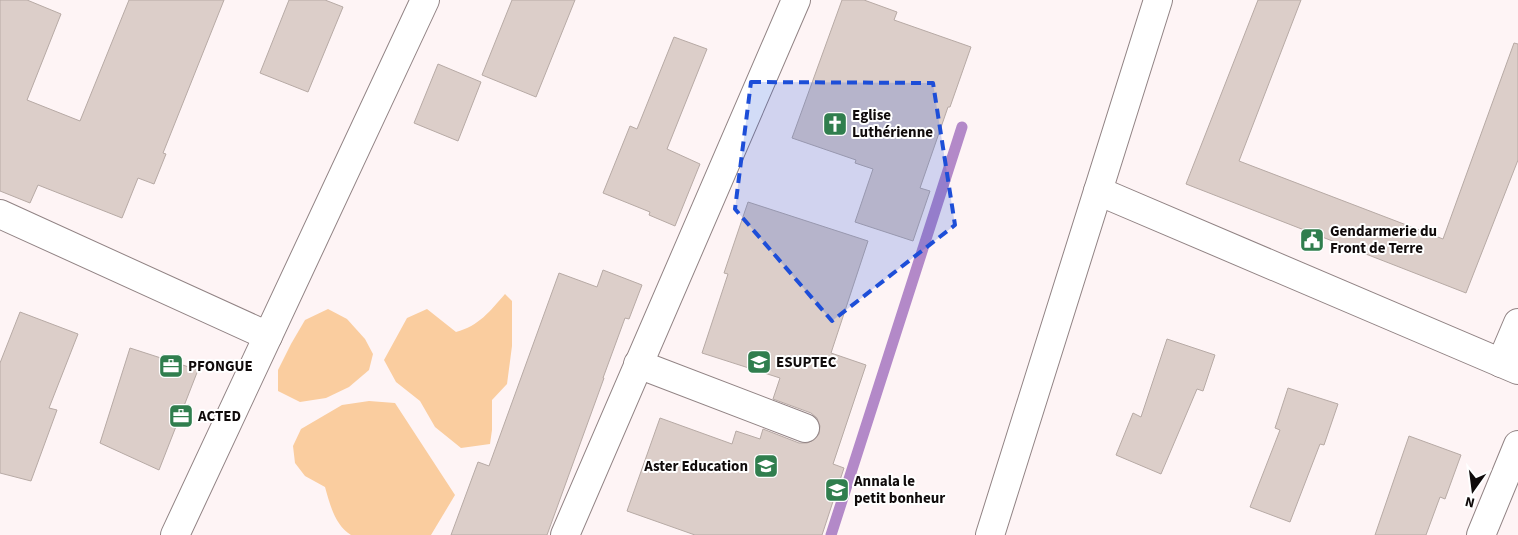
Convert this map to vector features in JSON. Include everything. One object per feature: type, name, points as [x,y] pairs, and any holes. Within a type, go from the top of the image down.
[{"type":"street","points":[[175,535],[425,0]]},
{"type":"street","points":[[565,535],[796,0]]},
{"type":"street","points":[[990,535],[1158,0]]},
{"type":"street","points":[[1098,191],[1510,366],[1518,322]]},
{"type":"street","points":[[0,214],[268,336]]},
{"type":"street","points":[[638,364],[805,428]]},
{"type":"street","points":[[1481,535],[1518,445]]},
{"type":"highlighted area","points":[[751,82],[933,83],[955,225],[832,321],[735,209]]},
{"type":"shaded area","points":[[505,294],[512,301],[512,346],[507,384],[492,400],[490,444],[461,448],[435,427],[420,401],[396,382],[384,360],[407,318],[427,309],[456,332],[478,322]]},
{"type":"shaded area","points":[[328,309],[347,319],[365,339],[373,354],[369,370],[349,387],[326,398],[300,402],[278,391],[278,370],[305,320]]},
{"type":"shaded area","points":[[369,401],[395,403],[455,495],[431,535],[351,535],[345,531],[337,520],[325,487],[305,476],[295,463],[293,446],[301,429],[342,405]]},
{"type":"building","points":[[0,0],[27,0],[61,14],[27,100],[80,121],[129,0],[224,0],[163,153],[166,154],[154,184],[138,178],[122,218],[38,185],[30,203],[0,191]]},
{"type":"building","points":[[289,0],[325,0],[343,7],[308,92],[260,73]]},
{"type":"building","points":[[512,0],[575,0],[536,97],[482,75]]},
{"type":"building","points":[[842,0],[864,0],[897,12],[894,20],[971,47],[920,188],[930,191],[913,241],[855,222],[873,169],[855,163],[856,160],[792,138]]},
{"type":"building","points":[[1258,0],[1301,0],[1239,161],[1443,239],[1514,43],[1518,44],[1518,160],[1466,293],[1186,184]]},
{"type":"building","points":[[674,37],[707,49],[667,149],[700,164],[675,226],[649,215],[650,212],[603,193],[630,126],[637,129]]},
{"type":"building","points":[[438,64],[481,82],[458,141],[414,123]]},
{"type":"building","points":[[748,202],[868,241],[831,353],[866,365],[833,464],[844,468],[822,535],[695,535],[627,511],[660,418],[732,444],[736,431],[760,439],[763,429],[799,443],[807,443],[814,440],[819,434],[820,426],[817,418],[811,413],[773,399],[780,378],[702,353],[728,274],[724,273]]},
{"type":"building","points":[[603,270],[642,285],[629,319],[625,318],[547,535],[451,535],[478,462],[489,466],[559,273],[597,287]]},
{"type":"building","points":[[20,312],[78,334],[49,408],[57,410],[31,481],[0,473],[0,363]]},
{"type":"building","points":[[1167,339],[1215,355],[1203,391],[1197,389],[1161,474],[1116,455],[1133,413],[1141,417]]},
{"type":"building","points":[[130,348],[198,370],[159,470],[100,443]]},
{"type":"building","points":[[1288,388],[1338,404],[1324,445],[1320,444],[1290,522],[1250,507],[1280,430],[1275,428]]},
{"type":"building","points":[[1409,436],[1461,455],[1445,499],[1440,497],[1426,535],[1375,535]]},
{"type":"waterway","points":[[831,535],[962,127]]},
{"type":"place","name":"Eglise Luthérienne","points":[[835,124]]},
{"type":"place","name":"Gendarmerie du Front de Terre","points":[[1312,240]]},
{"type":"place","name":"ESUPTEC","points":[[759,362]]},
{"type":"place","name":"PFONGUE","points":[[171,366]]},
{"type":"place","name":"ACTED","points":[[181,416]]},
{"type":"place","name":"Aster Education","points":[[766,466]]},
{"type":"place","name":"Annala le petit bonheur","points":[[837,490]]}]
